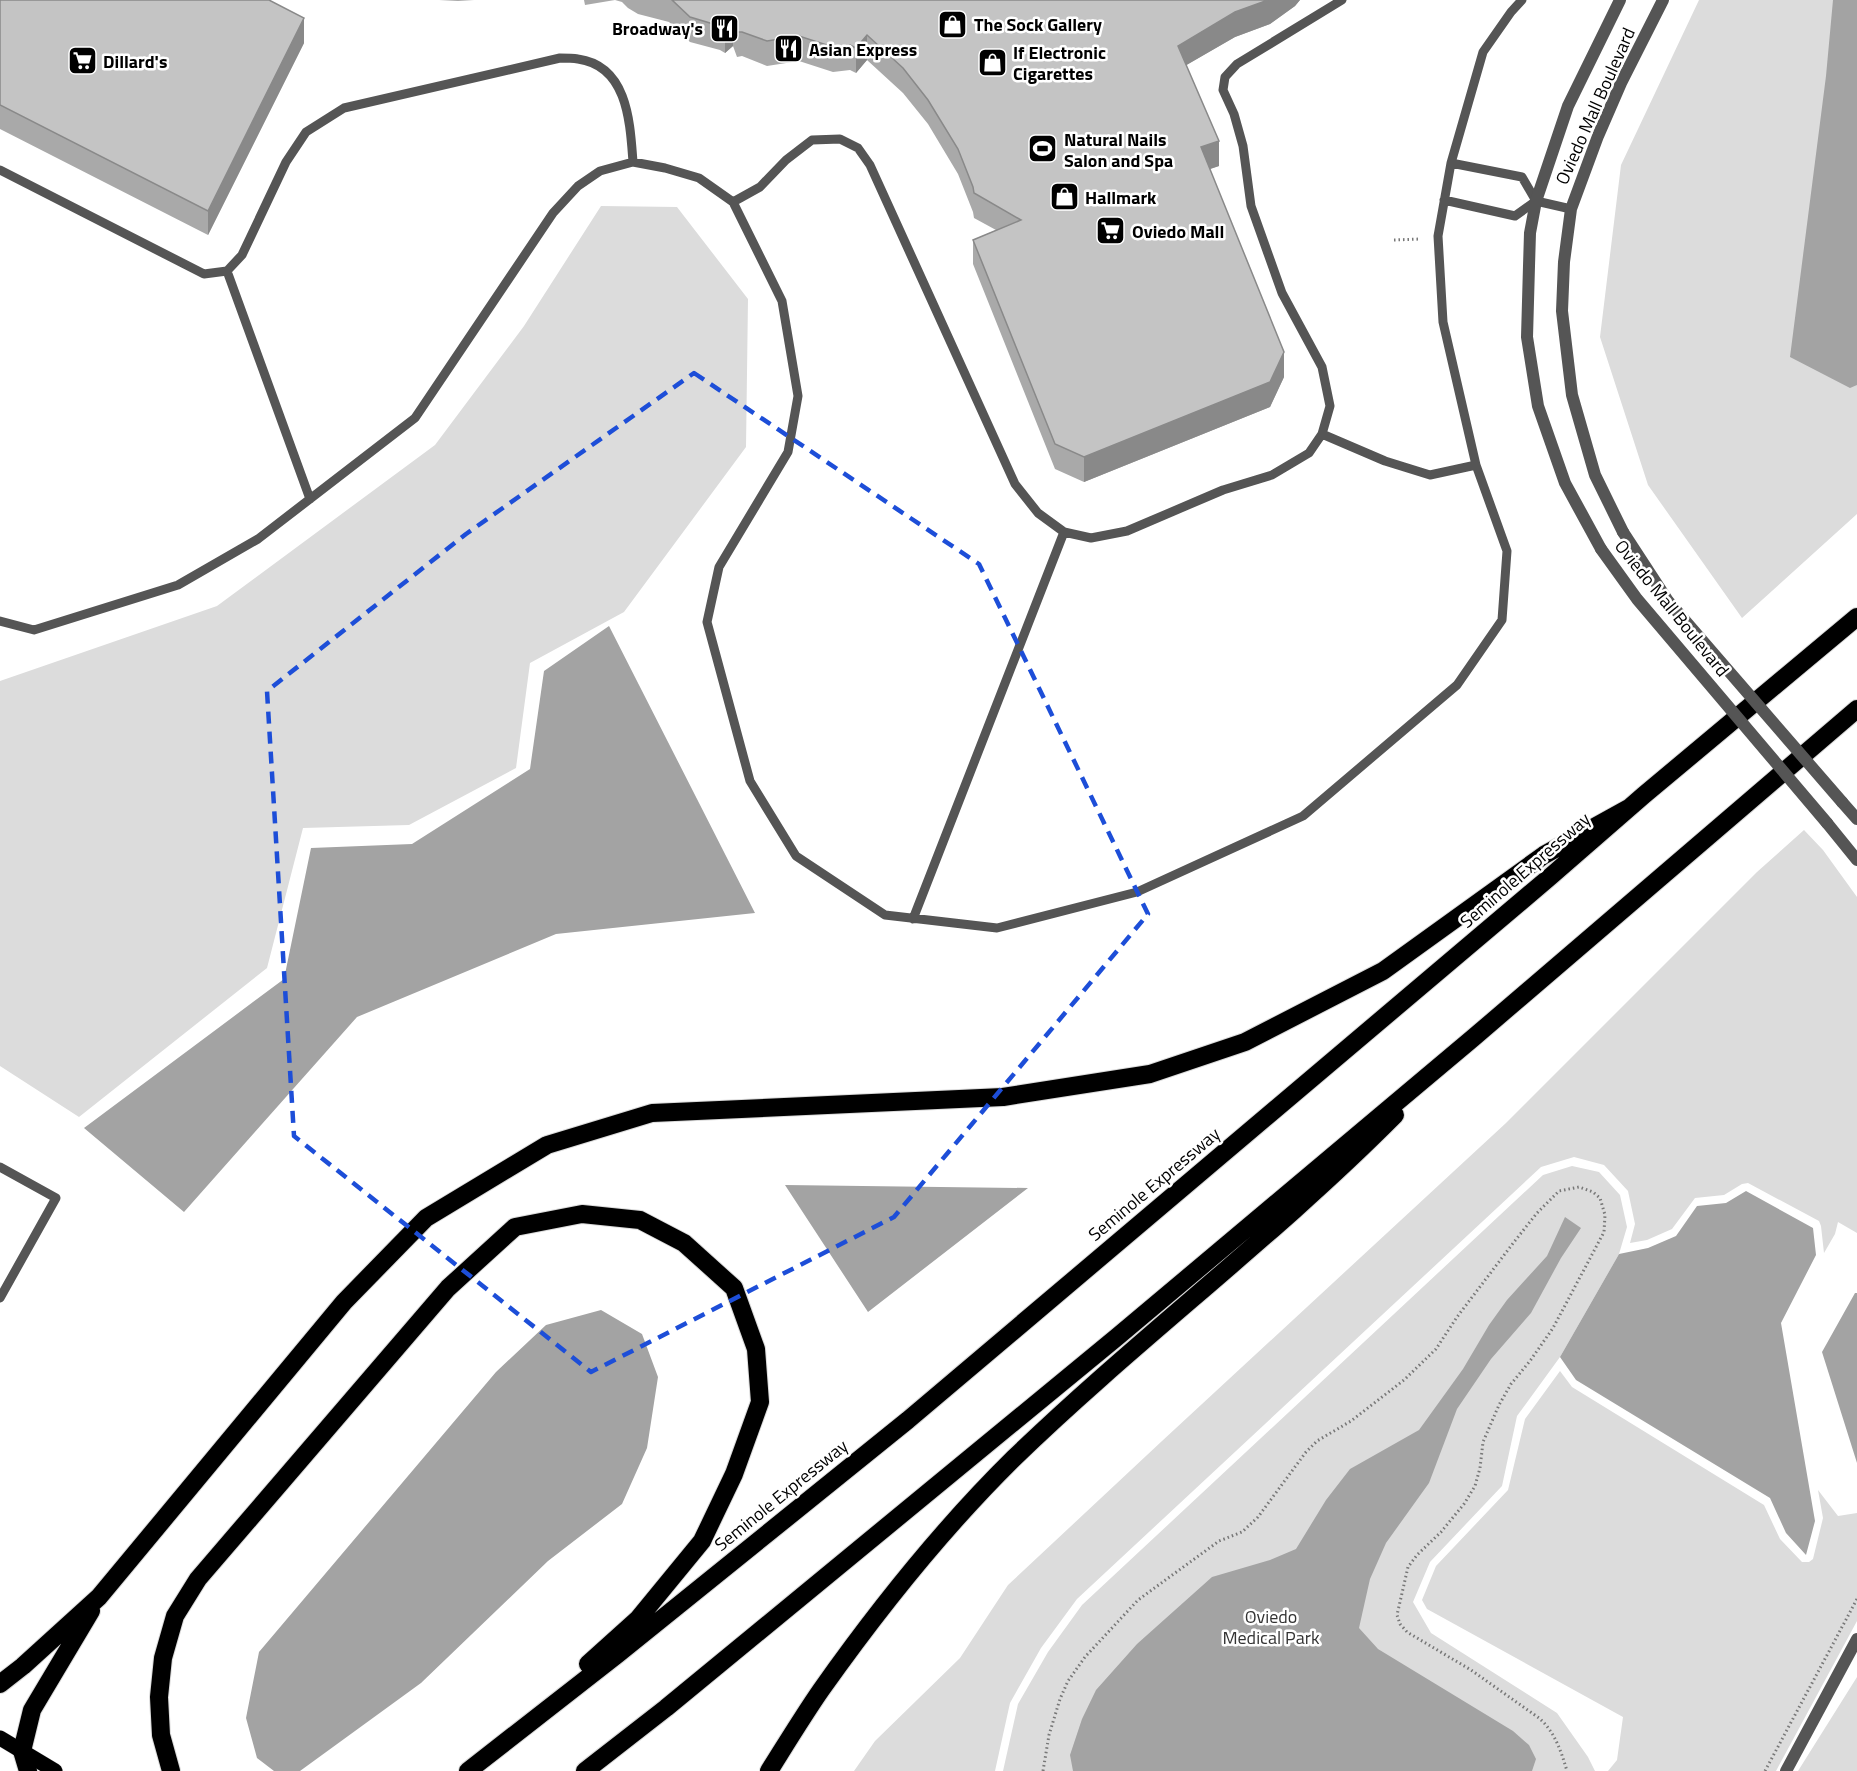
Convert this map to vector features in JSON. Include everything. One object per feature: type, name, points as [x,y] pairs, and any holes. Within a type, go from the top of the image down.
[{"type":"highway","name":"Seminole Expressway","points":[[468,1771],[618,1654],[908,1420],[1857,617]]},
{"type":"highway","points":[[585,1771],[666,1708],[1098,1352],[1473,1038],[1857,709]]},
{"type":"highway","points":[[0,1684],[99,1597],[344,1302],[426,1218],[547,1145],[652,1113],[1003,1097],[1150,1074],[1245,1042],[1383,971],[1544,855],[1629,808]]},
{"type":"highway","points":[[769,1771],[820,1692],[896,1588],[944,1532],[1006,1467],[1115,1366],[1347,1164],[1473,1038]]},
{"type":"highway","points":[[171,1771],[161,1735],[159,1697],[163,1658],[175,1616],[198,1579],[448,1288],[515,1227],[582,1214],[640,1220],[684,1243],[734,1288],[756,1349],[760,1402],[734,1474],[702,1541],[638,1618],[468,1771]]},
{"type":"highway","points":[[28,1771],[22,1751],[32,1710],[99,1597]]},
{"type":"main road","points":[[0,1738],[55,1771]]},
{"type":"street","name":"Oviedo Mall Boulevard","points":[[1620,0],[1568,106],[1536,201],[1530,233],[1527,338],[1538,406],[1565,483],[1601,549],[1637,599],[1857,860]]},
{"type":"street","name":"Oviedo Mall Boulevard","points":[[1663,0],[1598,136],[1571,209],[1564,262],[1562,311],[1572,395],[1595,475],[1623,532],[1668,601],[1857,819]]},
{"type":"street","points":[[1785,1771],[1857,1639]]},
{"type":"lane","points":[[733,202],[760,187],[786,160],[812,140],[840,139],[858,148],[873,171],[1015,484],[1038,513],[1064,532],[1091,538],[1127,531],[1223,490],[1272,475],[1309,453],[1322,434],[1330,406],[1322,367],[1282,293],[1251,206],[1243,146],[1234,114],[1223,90],[1225,77],[1237,64],[1342,0]]},
{"type":"lane","points":[[0,621],[34,630],[178,585],[258,538],[415,418],[553,213],[578,186],[600,171],[633,162],[665,168],[699,178],[733,202],[782,301],[798,396],[788,452],[719,567],[707,622],[750,781],[796,856],[885,915],[997,928],[1137,892],[1303,816],[1457,686],[1502,620],[1507,551],[1476,465],[1443,322],[1438,236],[1452,162],[1483,52],[1522,0]]},
{"type":"lane","points":[[0,170],[204,274],[227,271],[242,255],[286,162],[306,132],[344,108],[560,58],[580,59],[595,64],[608,73],[620,88],[630,119],[633,162]]},
{"type":"lane","points":[[1452,162],[1522,177],[1536,201],[1571,209]]},
{"type":"lane","points":[[1444,200],[1515,216],[1536,201]]},
{"type":"lane","points":[[227,271],[310,499]]},
{"type":"lane","points":[[1322,434],[1385,461],[1430,475],[1476,465]]},
{"type":"lane","points":[[913,918],[1064,532]]},
{"type":"lane","points":[[0,1167],[56,1198],[0,1298]]},
{"type":"path","points":[[1394,240],[1420,239]]},
{"type":"path","points":[[1043,1771],[1049,1736],[1060,1700],[1068,1681],[1085,1657],[1138,1600],[1219,1541],[1242,1532],[1258,1517],[1306,1452],[1317,1441],[1351,1421],[1404,1380],[1436,1349],[1457,1317],[1537,1213],[1560,1191],[1579,1187],[1593,1192],[1600,1198],[1605,1215],[1604,1232],[1553,1328],[1511,1384],[1499,1405],[1483,1442],[1480,1468],[1470,1495],[1441,1532],[1408,1567],[1397,1615],[1400,1624],[1407,1632],[1471,1670],[1548,1726],[1554,1734],[1567,1771]]},
{"type":"path","points":[[1765,1771],[1857,1599]]},
{"type":"highlighted area","points":[[694,373],[979,564],[1148,914],[894,1217],[591,1372],[294,1136],[267,691],[466,534]]},
{"type":"green space","points":[[1699,0],[1857,0],[1857,514],[1742,618],[1648,485],[1600,337],[1621,165]]},
{"type":"green space","points":[[601,206],[677,207],[748,299],[746,447],[624,612],[530,663],[516,768],[409,825],[303,828],[267,968],[79,1117],[0,1066],[0,681],[217,606],[435,445],[524,326]]},
{"type":"green space","points":[[1804,830],[1823,850],[1857,897],[1857,1233],[1838,1222],[1835,1234],[1824,1253],[1819,1221],[1748,1183],[1724,1195],[1695,1198],[1672,1229],[1647,1240],[1630,1243],[1635,1224],[1628,1191],[1604,1165],[1574,1157],[1541,1167],[1077,1599],[1041,1648],[1010,1703],[995,1771],[854,1771],[875,1741],[960,1658],[1008,1585],[1506,1123],[1757,872]]},
{"type":"green space","name":"Oviedo Medical Park","points":[[1572,1166],[1599,1172],[1620,1195],[1627,1227],[1619,1254],[1560,1357],[1517,1416],[1502,1486],[1430,1562],[1413,1602],[1431,1633],[1557,1713],[1588,1757],[1595,1771],[1003,1771],[1018,1704],[1048,1652],[1082,1605],[1543,1175]]},
{"type":"green space","points":[[1560,1371],[1572,1387],[1764,1505],[1780,1539],[1802,1562],[1809,1562],[1813,1559],[1823,1518],[1818,1490],[1838,1516],[1857,1513],[1857,1621],[1776,1771],[1608,1771],[1617,1760],[1623,1717],[1427,1609],[1422,1600],[1436,1566],[1508,1490],[1525,1419]]},
{"type":"green space","points":[[1857,1677],[1857,1771],[1798,1771]]},
{"type":"shaded area","points":[[1833,0],[1857,0],[1857,385],[1850,388],[1790,357],[1826,76]]},
{"type":"shaded area","points":[[609,626],[755,913],[556,934],[357,1017],[184,1212],[84,1128],[284,979],[311,848],[412,844],[530,769],[544,671]]},
{"type":"shaded area","points":[[785,1185],[1028,1188],[868,1312]]},
{"type":"shaded area","points":[[1746,1191],[1813,1228],[1816,1255],[1781,1323],[1815,1521],[1806,1555],[1786,1533],[1770,1498],[1576,1380],[1560,1357],[1619,1254],[1648,1248],[1676,1236],[1697,1206],[1726,1203]]},
{"type":"shaded area","points":[[1565,1217],[1581,1228],[1561,1258],[1531,1313],[1491,1359],[1457,1409],[1429,1483],[1386,1543],[1370,1579],[1359,1628],[1378,1649],[1513,1731],[1529,1745],[1536,1759],[1532,1771],[1073,1771],[1070,1755],[1082,1719],[1096,1690],[1137,1644],[1212,1577],[1270,1560],[1296,1549],[1326,1500],[1350,1469],[1419,1430],[1463,1369],[1507,1300],[1547,1256]]},
{"type":"shaded area","points":[[1857,1293],[1857,1463],[1822,1352]]},
{"type":"shaded area","points":[[601,1310],[642,1334],[658,1377],[647,1448],[622,1504],[548,1561],[421,1683],[300,1771],[274,1771],[257,1758],[246,1718],[259,1652],[496,1372],[546,1325]]},
{"type":"building","points":[[0,0],[269,0],[304,18],[208,211],[0,105]]},
{"type":"building","name":"Oviedo Mall","points":[[672,0],[1268,0],[1235,12],[1178,46],[1219,141],[1201,147],[1284,352],[1270,382],[1084,457],[1055,444],[973,240],[1021,220],[974,193],[958,149],[928,100],[903,68],[867,35],[856,48],[850,45],[833,47],[799,36],[767,41],[737,32],[733,22],[725,28],[690,17]]},
{"type":"place","name":"The Sock Gallery","points":[[953,24]]},
{"type":"place","name":"Broadway's","points":[[724,28]]},
{"type":"place","name":"Asian Express","points":[[788,49]]},
{"type":"place","name":"Dillard's","points":[[82,61]]},
{"type":"place","name":"If Electronic Cigarettes","points":[[992,62]]},
{"type":"place","name":"Natural Nails Salon and Spa","points":[[1043,149]]},
{"type":"place","name":"Hallmark","points":[[1064,197]]},
{"type":"place","name":"Oviedo Mall","points":[[1111,231]]}]
